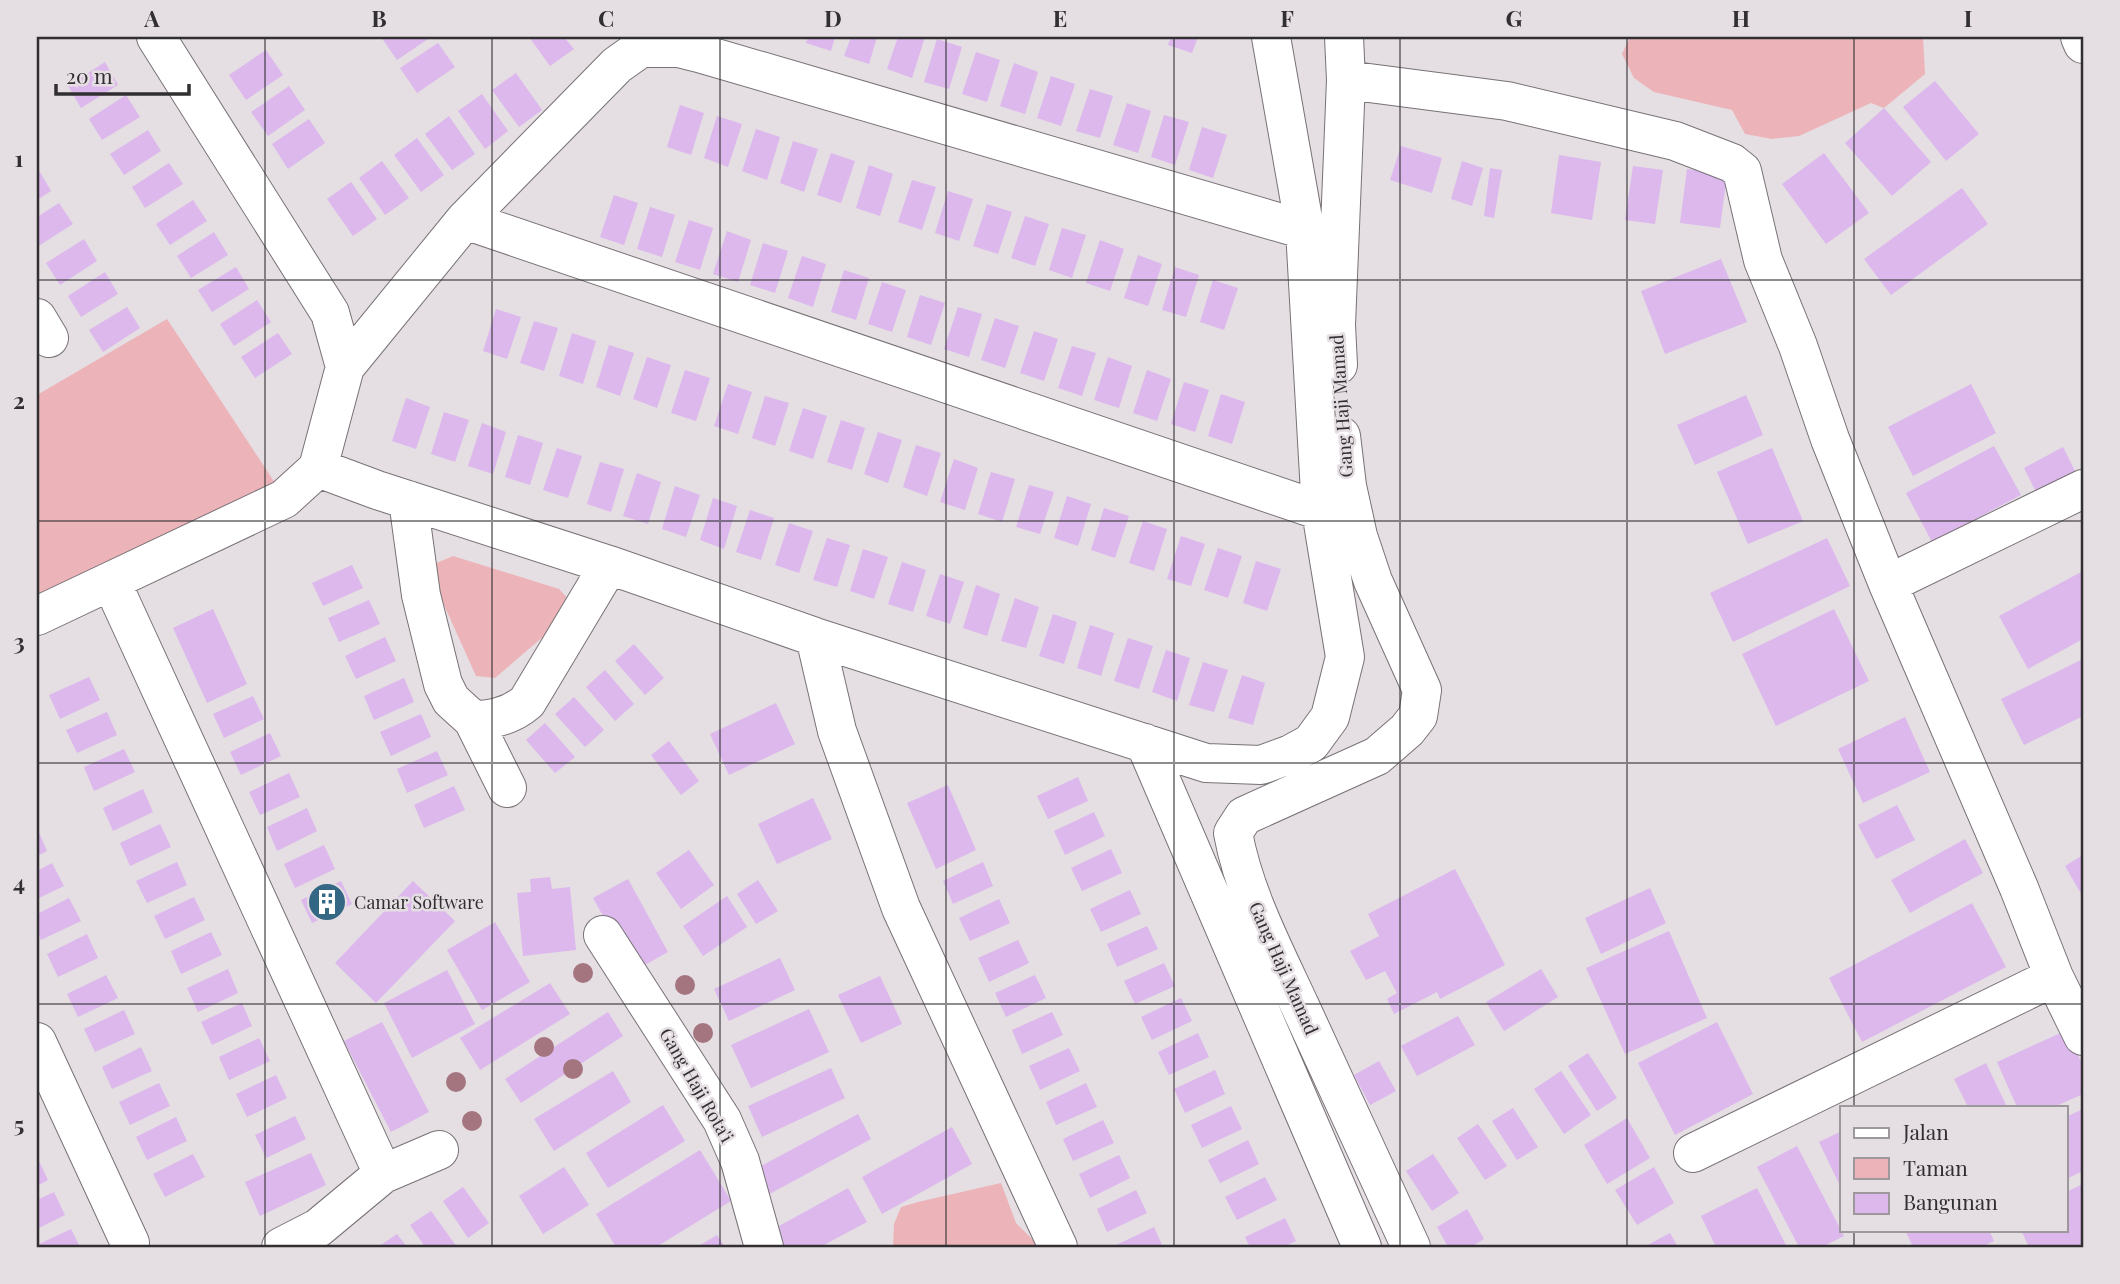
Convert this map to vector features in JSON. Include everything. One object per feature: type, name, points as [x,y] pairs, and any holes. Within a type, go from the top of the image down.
[{"type":"street","points":[[318,468],[815,637],[1206,763],[1261,765],[1291,754],[1311,743],[1330,717],[1345,657],[1321,511],[1305,230],[1271,37]]},
{"type":"street","name":"Gang Haji Mamad","points":[[1344,37],[1346,80],[1336,325],[1342,450],[1347,486],[1373,580],[1422,690],[1418,716],[1407,730],[1377,756],[1244,816],[1233,833],[1244,876],[1278,958],[1411,1247]]},
{"type":"street","points":[[2080,37],[2083,44]]},
{"type":"street","points":[[168,46],[330,313],[345,367]]},
{"type":"street","points":[[37,616],[284,499],[318,468],[345,367],[465,220],[617,65],[641,48],[679,48],[699,53],[1305,230]]},
{"type":"street","points":[[1346,80],[1507,101],[1675,141],[1738,166],[1745,178],[1763,260],[1798,346],[1830,439],[1888,584],[2019,888],[2054,977],[2083,1036]]},
{"type":"street","points":[[465,220],[1321,511]]},
{"type":"street","points":[[1888,584],[2083,489]]},
{"type":"street","points":[[408,500],[421,595],[443,684],[451,700],[472,720],[507,788]]},
{"type":"street","points":[[472,720],[502,716],[519,709],[527,702],[609,565]]},
{"type":"street","points":[[111,580],[383,1174]]},
{"type":"street","points":[[815,637],[837,731],[901,908],[1058,1247]]},
{"type":"street","points":[[1145,743],[1362,1247]]},
{"type":"street","name":"Gang Haji Rota'i","points":[[603,935],[722,1120],[740,1161],[764,1247]]},
{"type":"street","points":[[1693,1153],[2054,977]]},
{"type":"street","points":[[37,1042],[135,1246]]},
{"type":"street","points":[[281,1247],[318,1228],[383,1174],[439,1150]]},
{"type":"green space","points":[[1630,37],[1923,37],[1925,74],[1884,108],[1871,103],[1799,136],[1772,139],[1745,134],[1732,110],[1654,92],[1634,78],[1622,54]]},
{"type":"green space","points":[[167,319],[277,486],[37,615],[37,395]]},
{"type":"green space","points":[[453,556],[559,589],[572,603],[572,612],[495,678],[476,676],[435,585],[432,565]]},
{"type":"green space","points":[[1001,1183],[1016,1223],[1040,1247],[893,1247],[894,1224],[901,1207]]},
{"type":"building","points":[[381,37],[431,37],[397,60]]},
{"type":"building","points":[[529,37],[564,37],[574,49],[550,66]]},
{"type":"building","points":[[808,37],[835,37],[831,51],[806,43]]},
{"type":"building","points":[[851,37],[877,37],[869,64],[844,56]]},
{"type":"building","points":[[898,37],[925,37],[912,78],[887,69]]},
{"type":"building","points":[[1171,37],[1198,37],[1192,53],[1168,45]]},
{"type":"building","points":[[937,39],[962,47],[949,89],[924,82]]},
{"type":"building","points":[[438,43],[455,67],[417,93],[400,68]]},
{"type":"building","points":[[266,50],[283,75],[246,100],[229,75]]},
{"type":"building","points":[[976,52],[1000,60],[987,102],[962,94]]},
{"type":"building","points":[[105,62],[118,85],[81,108],[68,86]]},
{"type":"building","points":[[1014,63],[1038,72],[1025,114],[1000,106]]},
{"type":"building","points":[[516,73],[542,110],[519,127],[492,90]]},
{"type":"building","points":[[1051,76],[1075,84],[1061,126],[1037,118]]},
{"type":"building","points":[[1935,81],[1979,134],[1946,161],[1903,107]]},
{"type":"building","points":[[289,86],[305,110],[268,136],[251,112]]},
{"type":"building","points":[[1090,89],[1113,96],[1100,138],[1076,131]]},
{"type":"building","points":[[482,94],[508,131],[485,149],[458,111]]},
{"type":"building","points":[[126,95],[140,117],[102,140],[89,119]]},
{"type":"building","points":[[1127,103],[1151,111],[1138,153],[1113,145]]},
{"type":"building","points":[[680,105],[704,113],[691,155],[667,147]]},
{"type":"building","points":[[1884,108],[1931,162],[1892,196],[1845,143]]},
{"type":"building","points":[[1164,115],[1189,122],[1175,165],[1151,157]]},
{"type":"building","points":[[449,116],[475,154],[452,170],[425,134]]},
{"type":"building","points":[[717,116],[742,124],[728,167],[704,158]]},
{"type":"building","points":[[309,119],[325,143],[288,169],[272,144]]},
{"type":"building","points":[[1202,127],[1227,135],[1213,178],[1189,170]]},
{"type":"building","points":[[756,129],[780,137],[767,180],[742,171]]},
{"type":"building","points":[[148,130],[161,151],[124,175],[110,154]]},
{"type":"building","points":[[417,138],[444,175],[421,192],[394,155]]},
{"type":"building","points":[[793,141],[818,149],[804,192],[780,183]]},
{"type":"building","points":[[1401,146],[1442,158],[1432,193],[1390,180]]},
{"type":"building","points":[[831,153],[855,161],[841,203],[817,195]]},
{"type":"building","points":[[1824,153],[1869,213],[1826,244],[1782,184]]},
{"type":"building","points":[[1559,155],[1601,162],[1592,220],[1551,213]]},
{"type":"building","points":[[382,161],[409,198],[385,215],[359,178]]},
{"type":"building","points":[[1462,161],[1483,168],[1472,206],[1451,199]]},
{"type":"building","points":[[169,163],[183,184],[145,208],[132,187]]},
{"type":"building","points":[[869,165],[893,174],[880,216],[856,208]]},
{"type":"building","points":[[1633,166],[1663,170],[1655,224],[1625,220]]},
{"type":"building","points":[[37,167],[51,191],[37,200]]},
{"type":"building","points":[[1490,168],[1502,170],[1494,218],[1484,216]]},
{"type":"building","points":[[1687,169],[1727,174],[1720,228],[1680,223]]},
{"type":"building","points":[[912,180],[936,187],[922,230],[898,222]]},
{"type":"building","points":[[351,182],[377,219],[353,236],[327,199]]},
{"type":"building","points":[[1962,188],[1988,224],[1891,295],[1864,259]]},
{"type":"building","points":[[948,191],[973,199],[959,241],[935,233]]},
{"type":"building","points":[[614,195],[638,203],[624,245],[600,237]]},
{"type":"building","points":[[193,200],[207,221],[170,245],[156,224]]},
{"type":"building","points":[[59,203],[73,224],[37,247],[37,217]]},
{"type":"building","points":[[987,204],[1012,212],[998,254],[973,246]]},
{"type":"building","points":[[650,207],[675,215],[662,257],[637,249]]},
{"type":"building","points":[[1025,216],[1049,224],[1035,266],[1011,258]]},
{"type":"building","points":[[689,220],[713,228],[700,270],[675,262]]},
{"type":"building","points":[[1062,228],[1086,235],[1072,278],[1049,270]]},
{"type":"building","points":[[727,231],[751,240],[738,282],[713,274]]},
{"type":"building","points":[[214,232],[228,255],[191,278],[177,256]]},
{"type":"building","points":[[84,239],[97,261],[60,285],[46,263]]},
{"type":"building","points":[[1100,240],[1124,249],[1110,291],[1086,283]]},
{"type":"building","points":[[763,243],[788,251],[775,293],[750,285]]},
{"type":"building","points":[[1138,255],[1162,264],[1148,306],[1124,298]]},
{"type":"building","points":[[802,256],[826,264],[813,307],[788,298]]},
{"type":"building","points":[[1721,259],[1747,322],[1665,354],[1641,291]]},
{"type":"building","points":[[236,267],[249,289],[212,312],[198,290]]},
{"type":"building","points":[[1175,267],[1199,275],[1186,317],[1162,310]]},
{"type":"building","points":[[844,270],[869,278],[856,320],[831,312]]},
{"type":"building","points":[[105,272],[118,294],[81,317],[68,296]]},
{"type":"building","points":[[1213,280],[1238,288],[1224,330],[1200,322]]},
{"type":"building","points":[[882,282],[906,290],[892,332],[868,324]]},
{"type":"building","points":[[920,295],[945,303],[931,345],[907,337]]},
{"type":"building","points":[[257,300],[271,322],[234,346],[220,324]]},
{"type":"building","points":[[127,307],[140,328],[103,352],[89,330]]},
{"type":"building","points":[[958,307],[982,314],[969,357],[944,349]]},
{"type":"building","points":[[496,309],[521,317],[507,359],[483,351]]},
{"type":"building","points":[[995,318],[1019,326],[1005,368],[981,360]]},
{"type":"building","points":[[534,321],[558,328],[544,371],[520,363]]},
{"type":"building","points":[[1034,331],[1058,339],[1044,381],[1020,373]]},
{"type":"building","points":[[278,333],[292,354],[255,378],[241,357]]},
{"type":"building","points":[[572,333],[596,341],[583,384],[559,376]]},
{"type":"building","points":[[609,345],[634,353],[620,396],[596,387]]},
{"type":"building","points":[[1072,346],[1096,353],[1082,396],[1058,388]]},
{"type":"building","points":[[647,357],[671,365],[657,408],[633,399]]},
{"type":"building","points":[[1108,357],[1132,366],[1119,408],[1094,400]]},
{"type":"building","points":[[685,370],[710,378],[696,421],[671,413]]},
{"type":"building","points":[[1147,370],[1171,379],[1157,421],[1133,413]]},
{"type":"building","points":[[1184,382],[1209,390],[1195,432],[1171,424]]},
{"type":"building","points":[[728,384],[752,392],[738,434],[714,426]]},
{"type":"building","points":[[1971,384],[1996,433],[1913,476],[1888,427]]},
{"type":"building","points":[[1221,394],[1245,402],[1232,444],[1208,436]]},
{"type":"building","points":[[1746,395],[1763,435],[1695,465],[1677,425]]},
{"type":"building","points":[[765,396],[789,403],[775,446],[752,438]]},
{"type":"building","points":[[406,398],[430,407],[416,449],[392,441]]},
{"type":"building","points":[[803,408],[827,416],[813,459],[789,451]]},
{"type":"building","points":[[444,412],[469,420],[455,462],[431,454]]},
{"type":"building","points":[[841,420],[865,428],[852,470],[827,462]]},
{"type":"building","points":[[482,423],[506,432],[493,474],[468,466]]},
{"type":"building","points":[[878,432],[902,440],[888,483],[864,474]]},
{"type":"building","points":[[518,435],[543,443],[530,485],[505,477]]},
{"type":"building","points":[[916,445],[941,453],[927,496],[903,487]]},
{"type":"building","points":[[1994,446],[2021,495],[1932,542],[1906,493]]},
{"type":"building","points":[[2063,447],[2075,471],[2036,492],[2024,468]]},
{"type":"building","points":[[557,448],[582,456],[568,498],[543,490]]},
{"type":"building","points":[[1772,448],[1803,521],[1748,544],[1717,472]]},
{"type":"building","points":[[954,459],[978,468],[965,510],[940,502]]},
{"type":"building","points":[[600,462],[624,469],[611,512],[587,504]]},
{"type":"building","points":[[991,472],[1015,479],[1002,522],[978,514]]},
{"type":"building","points":[[637,473],[661,482],[648,524],[623,516]]},
{"type":"building","points":[[1029,485],[1054,492],[1040,534],[1016,527]]},
{"type":"building","points":[[675,486],[700,495],[686,537],[662,529]]},
{"type":"building","points":[[1067,496],[1091,504],[1078,546],[1054,538]]},
{"type":"building","points":[[713,498],[737,506],[724,549],[700,540]]},
{"type":"building","points":[[1104,508],[1129,516],[1115,558],[1091,550]]},
{"type":"building","points":[[750,510],[774,518],[761,560],[736,552]]},
{"type":"building","points":[[1143,521],[1167,529],[1154,571],[1129,563]]},
{"type":"building","points":[[789,523],[813,531],[799,573],[775,565]]},
{"type":"building","points":[[1181,536],[1205,544],[1191,586],[1167,579]]},
{"type":"building","points":[[827,538],[850,545],[837,587],[813,580]]},
{"type":"building","points":[[1827,538],[1850,586],[1733,642],[1710,593]]},
{"type":"building","points":[[1218,548],[1242,556],[1228,598],[1204,590]]},
{"type":"building","points":[[863,549],[888,557],[874,599],[850,591]]},
{"type":"building","points":[[1256,561],[1281,569],[1267,611],[1243,603]]},
{"type":"building","points":[[902,562],[926,570],[913,612],[888,604]]},
{"type":"building","points":[[352,565],[363,588],[323,606],[312,583]]},
{"type":"building","points":[[2083,571],[2083,639],[2028,669],[1999,616]]},
{"type":"building","points":[[940,574],[964,582],[950,624],[926,616]]},
{"type":"building","points":[[976,585],[1000,594],[987,636],[963,628]]},
{"type":"building","points":[[1015,598],[1039,607],[1026,648],[1001,641]]},
{"type":"building","points":[[369,600],[380,624],[339,642],[328,618]]},
{"type":"building","points":[[213,609],[247,684],[207,703],[173,628]]},
{"type":"building","points":[[1834,609],[1869,681],[1776,726],[1742,654]]},
{"type":"building","points":[[1053,614],[1077,622],[1064,664],[1039,656]]},
{"type":"building","points":[[1090,625],[1114,633],[1101,676],[1077,668]]},
{"type":"building","points":[[385,637],[396,661],[356,679],[345,656]]},
{"type":"building","points":[[1128,638],[1153,646],[1139,689],[1114,681]]},
{"type":"building","points":[[634,644],[664,678],[645,695],[615,661]]},
{"type":"building","points":[[1166,650],[1190,658],[1177,701],[1152,692]]},
{"type":"building","points":[[2083,659],[2083,716],[2024,745],[2001,699]]},
{"type":"building","points":[[1203,662],[1228,670],[1214,712],[1189,705]]},
{"type":"building","points":[[605,670],[634,704],[615,721],[586,687]]},
{"type":"building","points":[[1242,675],[1265,683],[1253,725],[1228,718]]},
{"type":"building","points":[[89,677],[100,700],[60,719],[49,695]]},
{"type":"building","points":[[404,678],[414,702],[374,720],[364,696]]},
{"type":"building","points":[[253,696],[264,719],[224,738],[213,714]]},
{"type":"building","points":[[574,697],[604,730],[585,747],[555,714]]},
{"type":"building","points":[[776,703],[795,744],[729,775],[710,734]]},
{"type":"building","points":[[107,712],[117,735],[77,753],[66,730]]},
{"type":"building","points":[[421,714],[431,737],[391,756],[380,732]]},
{"type":"building","points":[[1905,717],[1930,772],[1863,803],[1838,749]]},
{"type":"building","points":[[545,723],[575,757],[555,773],[526,740]]},
{"type":"building","points":[[270,733],[281,756],[241,775],[230,752]]},
{"type":"building","points":[[669,741],[699,781],[681,795],[651,755]]},
{"type":"building","points":[[124,749],[135,772],[94,791],[84,767]]},
{"type":"building","points":[[437,751],[448,775],[407,793],[397,769]]},
{"type":"building","points":[[289,773],[300,797],[260,815],[249,792]]},
{"type":"building","points":[[1078,777],[1088,801],[1048,819],[1037,796]]},
{"type":"building","points":[[948,785],[976,850],[936,869],[907,803]]},
{"type":"building","points":[[454,786],[465,810],[424,828],[414,805]]},
{"type":"building","points":[[143,789],[153,812],[113,831],[103,808]]},
{"type":"building","points":[[813,798],[832,839],[777,864],[758,824]]},
{"type":"building","points":[[1897,805],[1915,840],[1876,859],[1858,825]]},
{"type":"building","points":[[307,808],[317,831],[277,851],[267,827]]},
{"type":"building","points":[[1094,812],[1105,836],[1065,855],[1054,831]]},
{"type":"building","points":[[160,824],[171,847],[130,866],[120,843]]},
{"type":"building","points":[[37,828],[47,851],[37,856]]},
{"type":"building","points":[[1965,839],[1983,873],[1910,913],[1891,880]]},
{"type":"building","points":[[324,845],[335,869],[295,888],[284,864]]},
{"type":"building","points":[[1111,849],[1122,873],[1082,891],[1071,868]]},
{"type":"building","points":[[689,850],[714,885],[681,909],[656,873]]},
{"type":"building","points":[[2083,855],[2083,897],[2065,866]]},
{"type":"building","points":[[177,862],[187,885],[147,903],[136,881]]},
{"type":"building","points":[[983,862],[993,886],[953,904],[943,881]]},
{"type":"building","points":[[52,863],[64,886],[37,899],[37,871]]},
{"type":"building","points":[[1455,869],[1505,965],[1440,999],[1437,992],[1394,1014],[1387,999],[1397,993],[1385,971],[1366,980],[1350,951],[1379,936],[1368,914]]},
{"type":"building","points":[[550,877],[552,889],[570,887],[576,950],[523,956],[517,893],[531,892],[530,879]]},
{"type":"building","points":[[628,879],[668,952],[634,971],[593,898]]},
{"type":"building","points":[[758,880],[778,911],[756,924],[737,894]]},
{"type":"building","name":"Camar Software","points":[[341,881],[352,904],[312,923],[301,900]]},
{"type":"building","points":[[413,881],[455,921],[376,1003],[335,963]]},
{"type":"building","points":[[1650,888],[1666,923],[1601,954],[1585,918]]},
{"type":"building","points":[[1130,890],[1141,914],[1101,932],[1090,909]]},
{"type":"building","points":[[727,896],[747,927],[703,956],[683,926]]},
{"type":"building","points":[[194,897],[205,920],[165,939],[154,916]]},
{"type":"building","points":[[69,898],[81,921],[41,940],[37,931],[37,914]]},
{"type":"building","points":[[999,899],[1010,923],[970,941],[959,918]]},
{"type":"building","points":[[1972,903],[2006,967],[1862,1042],[1829,978]]},
{"type":"building","points":[[495,922],[530,982],[482,1010],[447,950]]},
{"type":"building","points":[[1147,926],[1158,949],[1117,967],[1107,944]]},
{"type":"building","points":[[1669,931],[1707,1018],[1625,1054],[1586,968]]},
{"type":"building","points":[[211,932],[222,955],[181,974],[171,951]]},
{"type":"building","points":[[87,934],[98,958],[58,977],[47,954]]},
{"type":"building","points":[[1018,940],[1029,963],[989,982],[978,958]]},
{"type":"building","points":[[780,958],[795,990],[729,1021],[714,989]]},
{"type":"building","points":[[1164,963],[1175,986],[1135,1004],[1124,981]]},
{"type":"building","points":[[228,969],[238,993],[198,1012],[187,988]]},
{"type":"building","points":[[1541,969],[1558,997],[1504,1031],[1486,1002]]},
{"type":"building","points":[[447,970],[475,1024],[412,1058],[384,1003]]},
{"type":"building","points":[[106,975],[118,998],[78,1017],[67,994]]},
{"type":"building","points":[[1035,975],[1046,998],[1006,1017],[995,993]]},
{"type":"building","points":[[880,976],[902,1024],[861,1043],[838,995]]},
{"type":"building","points":[[550,983],[570,1014],[480,1070],[460,1038]]},
{"type":"building","points":[[1181,998],[1192,1021],[1152,1040],[1141,1017]]},
{"type":"building","points":[[242,1003],[252,1026],[212,1045],[201,1022]]},
{"type":"building","points":[[809,1009],[829,1052],[751,1088],[731,1045]]},
{"type":"building","points":[[124,1010],[135,1034],[95,1052],[84,1029]]},
{"type":"building","points":[[608,1012],[623,1036],[521,1103],[505,1079]]},
{"type":"building","points":[[1052,1012],[1063,1035],[1022,1054],[1012,1030]]},
{"type":"building","points":[[1458,1016],[1475,1045],[1417,1076],[1401,1046]]},
{"type":"building","points":[[382,1022],[429,1112],[391,1132],[344,1041]]},
{"type":"building","points":[[1717,1022],[1753,1094],[1675,1135],[1638,1063]]},
{"type":"building","points":[[2067,1030],[2083,1066],[2083,1094],[2056,1106],[2017,1106],[1997,1062]]},
{"type":"building","points":[[1198,1033],[1209,1057],[1169,1075],[1158,1052]]},
{"type":"building","points":[[259,1038],[270,1061],[229,1080],[219,1057]]},
{"type":"building","points":[[141,1047],[152,1071],[112,1089],[102,1067]]},
{"type":"building","points":[[1069,1048],[1080,1071],[1040,1090],[1029,1066]]},
{"type":"building","points":[[1588,1053],[1617,1098],[1597,1111],[1568,1066]]},
{"type":"building","points":[[1379,1061],[1396,1091],[1370,1105],[1354,1075]]},
{"type":"building","points":[[1986,1063],[2007,1106],[1968,1106],[1954,1079]]},
{"type":"building","points":[[831,1068],[845,1098],[762,1137],[748,1106]]},
{"type":"building","points":[[1215,1070],[1225,1094],[1185,1113],[1174,1089]]},
{"type":"building","points":[[613,1071],[631,1102],[554,1151],[534,1119]]},
{"type":"building","points":[[1561,1071],[1591,1115],[1564,1134],[1534,1089]]},
{"type":"building","points":[[276,1075],[287,1098],[247,1117],[236,1094]]},
{"type":"building","points":[[159,1083],[170,1106],[130,1125],[119,1102]]},
{"type":"building","points":[[1086,1083],[1097,1107],[1056,1125],[1046,1102]]},
{"type":"building","points":[[663,1105],[685,1141],[608,1188],[586,1153]]},
{"type":"building","points":[[1231,1106],[1242,1129],[1202,1148],[1191,1125]]},
{"type":"building","points":[[1513,1108],[1538,1147],[1517,1160],[1492,1121]]},
{"type":"building","points":[[2083,1109],[2083,1171],[2068,1178],[2068,1116]]},
{"type":"building","points":[[858,1114],[871,1139],[764,1197],[750,1172]]},
{"type":"building","points":[[295,1116],[306,1139],[266,1158],[255,1135]]},
{"type":"building","points":[[176,1117],[187,1141],[147,1160],[136,1137]]},
{"type":"building","points":[[1627,1118],[1650,1158],[1607,1184],[1584,1145]]},
{"type":"building","points":[[1103,1120],[1114,1143],[1073,1161],[1063,1139]]},
{"type":"building","points":[[1478,1124],[1507,1166],[1485,1180],[1457,1138]]},
{"type":"building","points":[[952,1127],[972,1164],[882,1214],[862,1177]]},
{"type":"building","points":[[1840,1132],[1840,1186],[1819,1142]]},
{"type":"building","points":[[1248,1140],[1259,1164],[1220,1183],[1208,1160]]},
{"type":"building","points":[[1797,1146],[1844,1236],[1822,1247],[1799,1247],[1757,1167]]},
{"type":"building","points":[[700,1150],[731,1201],[656,1247],[616,1247],[596,1214]]},
{"type":"building","points":[[311,1153],[326,1185],[260,1216],[245,1182]]},
{"type":"building","points":[[193,1154],[205,1177],[165,1197],[153,1174]]},
{"type":"building","points":[[1433,1154],[1459,1193],[1432,1211],[1406,1171]]},
{"type":"building","points":[[1119,1155],[1130,1178],[1090,1198],[1079,1174]]},
{"type":"building","points":[[37,1157],[48,1180],[37,1186]]},
{"type":"building","points":[[564,1167],[589,1205],[543,1234],[519,1196]]},
{"type":"building","points":[[1654,1167],[1674,1203],[1637,1225],[1615,1190]]},
{"type":"building","points":[[1265,1177],[1277,1200],[1237,1220],[1225,1197]]},
{"type":"building","points":[[2083,1184],[2083,1247],[2029,1247],[2022,1232],[2068,1232],[2068,1191]]},
{"type":"building","points":[[463,1187],[489,1223],[468,1238],[443,1201]]},
{"type":"building","points":[[848,1188],[867,1222],[820,1247],[778,1247],[770,1231]]},
{"type":"building","points":[[1757,1188],[1787,1247],[1716,1247],[1701,1216]]},
{"type":"building","points":[[1136,1190],[1147,1213],[1107,1232],[1097,1209]]},
{"type":"building","points":[[54,1192],[65,1215],[37,1229],[37,1200]]},
{"type":"building","points":[[1467,1209],[1484,1239],[1471,1247],[1448,1247],[1437,1227]]},
{"type":"building","points":[[431,1211],[457,1247],[425,1247],[410,1225]]},
{"type":"building","points":[[1285,1218],[1296,1241],[1283,1247],[1250,1247],[1245,1237]]},
{"type":"building","points":[[1154,1227],[1163,1247],[1112,1247]]},
{"type":"building","points":[[71,1229],[80,1247],[37,1247],[37,1245]]},
{"type":"building","points":[[1906,1232],[1990,1232],[1994,1241],[1981,1247],[1913,1247]]},
{"type":"building","points":[[1670,1233],[1678,1247],[1644,1247]]},
{"type":"building","points":[[397,1234],[407,1247],[378,1247]]},
{"type":"building","points":[[717,1235],[725,1247],[697,1247]]},
{"type":"place","name":"Camar Software","points":[[327,902]]}]
